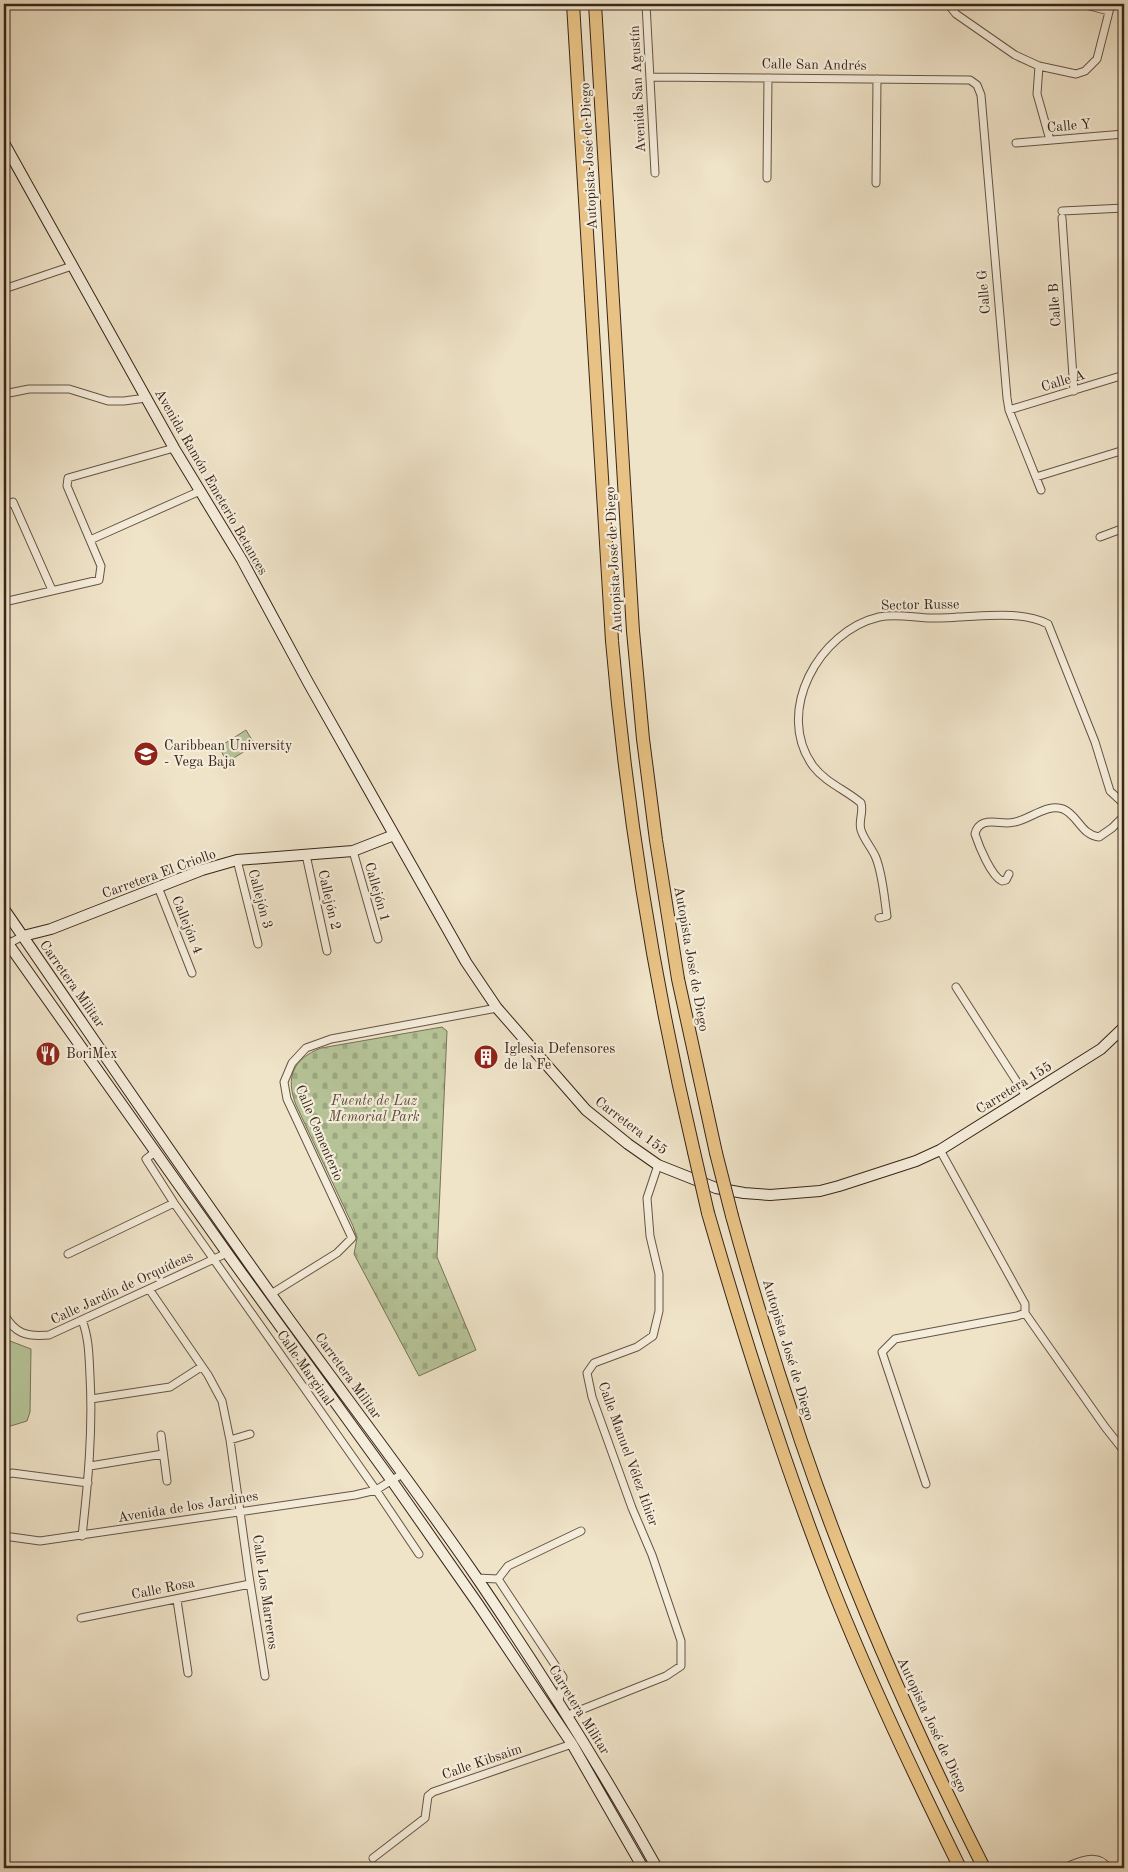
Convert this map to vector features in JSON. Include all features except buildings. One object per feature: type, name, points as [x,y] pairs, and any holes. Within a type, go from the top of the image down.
[{"type":"highway","name":"Autopista José de Diego","points":[[573,4],[612,640],[621,744],[634,846],[656,976],[708,1213],[755,1373],[812,1535],[876,1691],[960,1868]]},
{"type":"highway","name":"Autopista José de Diego","points":[[595,4],[633,631],[643,739],[656,840],[678,979],[716,1153],[732,1216],[781,1382],[804,1450],[849,1570],[887,1662],[928,1754],[984,1868]]},
{"type":"main road","name":"Avenida Ramón Emeterio Betances","points":[[4,143],[174,448],[242,560],[394,835]]},
{"type":"main road","name":"Carretera El Criollo","points":[[23,936],[51,929],[202,870],[237,860],[353,851],[394,835]]},
{"type":"main road","name":"Carretera 155","points":[[394,835],[466,962],[498,1008],[586,1110],[628,1144],[658,1165],[716,1188],[770,1195],[795,1194],[839,1186],[916,1161],[940,1150],[1101,1049],[1124,1026]]},
{"type":"main road","name":"Carretera Militar","points":[[4,909],[271,1294],[344,1392],[477,1578],[568,1715],[657,1868]]},
{"type":"main road","name":"Carretera Militar","points":[[5,942],[227,1254],[392,1480],[552,1712],[643,1868]]},
{"type":"street","name":"Avenida San Agustín","points":[[646,4],[655,173]]},
{"type":"street","points":[[948,4],[956,14],[1015,56],[1039,66],[1076,74],[1085,71],[1097,59],[1110,8],[1082,4]]},
{"type":"street","points":[[1039,66],[1037,94],[1050,140]]},
{"type":"street","name":"Calle San Andrés","points":[[650,77],[970,80],[977,85]]},
{"type":"street","points":[[767,178],[768,78]]},
{"type":"street","points":[[876,183],[877,79]]},
{"type":"street","name":"Calle G","points":[[977,85],[981,95],[1009,410],[1041,490]]},
{"type":"street","name":"Calle Y","points":[[1016,143],[1124,134]]},
{"type":"street","name":"Calle B","points":[[1074,390],[1062,214],[1124,208]]},
{"type":"street","points":[[4,289],[72,266]]},
{"type":"street","name":"Calle A","points":[[1009,410],[1124,375]]},
{"type":"street","points":[[4,394],[29,389],[69,389],[108,401],[124,402],[146,398]]},
{"type":"street","points":[[4,602],[98,580],[101,566],[67,486],[68,478],[174,448]]},
{"type":"street","points":[[1036,477],[1124,450]]},
{"type":"street","points":[[90,540],[200,491]]},
{"type":"street","points":[[4,505],[13,502],[52,590]]},
{"type":"street","points":[[1100,537],[1124,528]]},
{"type":"street","name":"Sector Russe","points":[[879,918],[886,916],[884,897],[877,861],[860,827],[863,808],[861,803],[831,783],[813,766],[802,742],[799,720],[800,701],[812,672],[835,640],[855,626],[880,617],[891,616],[933,618],[998,616],[1030,618],[1048,624],[1095,742],[1110,791],[1124,804]]},
{"type":"street","points":[[1008,874],[1006,880],[999,880],[990,868],[975,834],[980,825],[986,822],[1014,822],[1049,809],[1058,808],[1065,810],[1073,816],[1088,833],[1098,837],[1112,828],[1124,816]]},
{"type":"street","name":"Callejón 1","points":[[353,851],[378,939]]},
{"type":"street","name":"Callejón 2","points":[[306,855],[327,951]]},
{"type":"street","name":"Callejón 3","points":[[237,860],[258,944]]},
{"type":"street","name":"Callejón 4","points":[[158,887],[192,973]]},
{"type":"street","points":[[5,942],[23,936]]},
{"type":"street","points":[[956,987],[1026,1096]]},
{"type":"street","name":"Calle Cementerio","points":[[271,1294],[337,1253],[352,1238],[288,1098],[284,1082],[292,1063],[306,1048],[331,1039],[498,1008]]},
{"type":"street","points":[[940,1150],[1025,1304],[1025,1312],[1105,1427],[1124,1451]]},
{"type":"street","name":"Calle Marginal","points":[[155,1152],[146,1159],[174,1203],[419,1554]]},
{"type":"street","name":"Calle Manuel Vélez Ithier","points":[[568,1715],[666,1676],[681,1666],[681,1641],[652,1555],[632,1508],[592,1397],[587,1373],[594,1363],[637,1347],[653,1336],[660,1311],[659,1274],[650,1236],[647,1198],[658,1165]]},
{"type":"street","points":[[68,1254],[174,1203]]},
{"type":"street","name":"Calle Jardín de Orquídeas","points":[[4,1314],[12,1327],[33,1337],[49,1335],[227,1254]]},
{"type":"street","name":"Calle Los Marreros","points":[[149,1289],[222,1401],[230,1440],[250,1584],[266,1676]]},
{"type":"street","points":[[926,1484],[882,1352],[895,1339],[1017,1316],[1025,1312]]},
{"type":"street","points":[[82,1320],[88,1336],[91,1399],[90,1466],[82,1536]]},
{"type":"street","points":[[91,1399],[170,1388],[201,1367]]},
{"type":"street","points":[[230,1440],[250,1434]]},
{"type":"street","points":[[161,1435],[167,1481]]},
{"type":"street","points":[[90,1466],[163,1454]]},
{"type":"street","points":[[4,1483],[6,1475],[12,1473],[88,1483]]},
{"type":"street","name":"Avenida de los Jardines","points":[[4,1536],[35,1541],[82,1536],[355,1495],[376,1490],[402,1474]]},
{"type":"street","points":[[498,1579],[508,1566],[581,1531]]},
{"type":"street","points":[[477,1578],[498,1579]]},
{"type":"street","points":[[498,1579],[563,1676],[559,1701]]},
{"type":"street","name":"Calle Rosa","points":[[81,1618],[250,1584]]},
{"type":"street","points":[[177,1600],[188,1673]]},
{"type":"street","name":"Calle Kibsaim","points":[[373,1858],[425,1818],[428,1796],[433,1792],[572,1744]]},
{"type":"street","points":[[1064,1868],[1089,1859],[1106,1864],[1108,1868]]},
{"type":"green space","points":[[246,730],[255,745],[227,762],[219,747]]},
{"type":"green space","name":"Fuente de Luz Memorial Park","points":[[442,1027],[447,1031],[437,1257],[476,1350],[419,1376],[354,1254],[357,1238],[353,1226],[296,1105],[291,1086],[294,1070],[298,1063],[311,1052],[321,1048]]},
{"type":"green space","points":[[4,1336],[10,1341],[31,1349],[30,1412],[27,1421],[4,1428]]},
{"type":"place","name":"Caribbean University - Vega Baja","points":[[146,754]]},
{"type":"place","name":"BoriMex","points":[[48,1054]]},
{"type":"place","name":"Iglesia Defensores de la Fe","points":[[486,1057]]}]
